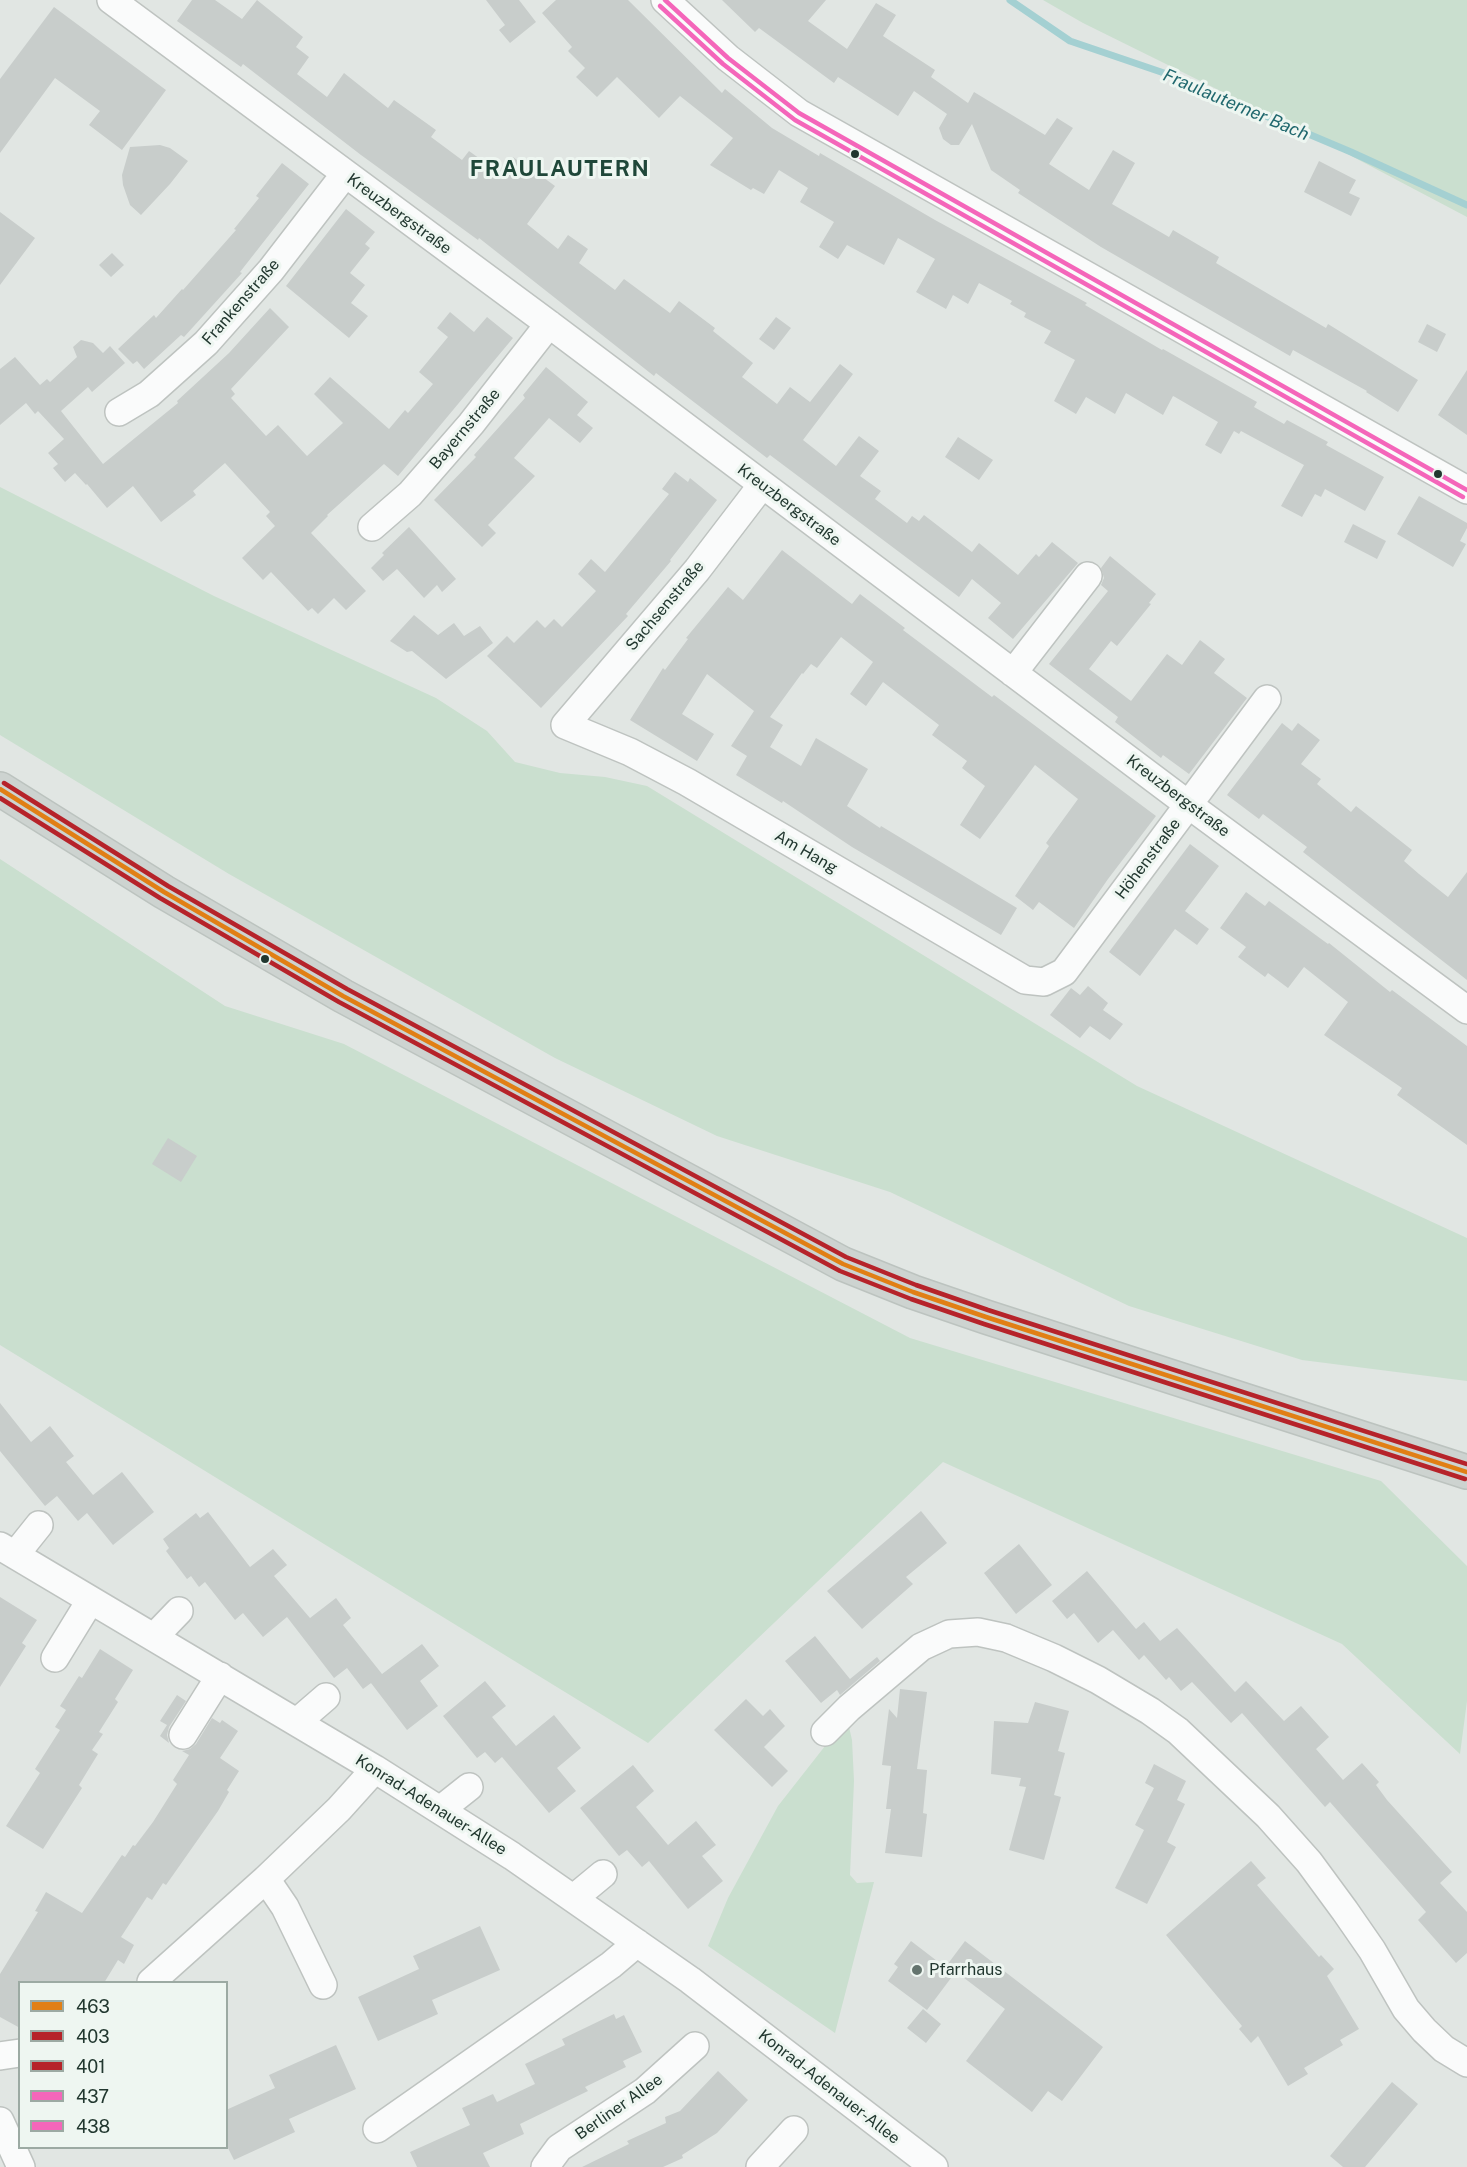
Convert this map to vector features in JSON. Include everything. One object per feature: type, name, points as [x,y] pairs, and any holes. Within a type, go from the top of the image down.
[{"type":"main road","points":[[0,789],[164,892],[343,996],[843,1264],[913,1292],[986,1317],[1467,1472]]},
{"type":"street","name":"Kreuzbergstraße","points":[[111,0],[1467,1010]]},
{"type":"street","points":[[665,0],[728,58],[799,113],[1467,490]]},
{"type":"street","name":"Frankenstraße","points":[[119,412],[149,394],[206,343],[271,270],[345,174]]},
{"type":"street","name":"Bayernstraße","points":[[372,527],[410,494],[471,424],[549,324]]},
{"type":"street","name":"Sachsenstraße","points":[[565,725],[697,570],[762,485]]},
{"type":"street","points":[[1013,673],[1088,576]]},
{"type":"street","name":"Höhenstraße","points":[[1044,982],[1064,972],[1267,699]]},
{"type":"street","name":"Am Hang","points":[[565,725],[630,752],[687,782],[1025,981],[1044,982]]},
{"type":"street","points":[[7,1550],[39,1525]]},
{"type":"street","name":"Konrad-Adenauer-Allee","points":[[7,1550],[375,1769],[574,1898],[726,2007],[934,2167]]},
{"type":"street","points":[[54,1658],[90,1600]]},
{"type":"street","points":[[154,1637],[179,1611]]},
{"type":"street","points":[[825,1732],[849,1708],[921,1647],[949,1634],[978,1632],[1006,1638],[1098,1680],[1150,1711],[1178,1731],[1268,1816],[1309,1862],[1372,1950],[1406,2009],[1444,2049],[1467,2064]]},
{"type":"street","points":[[183,1735],[220,1676]]},
{"type":"street","points":[[297,1722],[326,1697]]},
{"type":"street","points":[[153,1981],[266,1879],[339,1809],[375,1769]]},
{"type":"street","points":[[440,1810],[469,1787]]},
{"type":"street","points":[[574,1898],[603,1874]]},
{"type":"street","points":[[266,1879],[285,1907],[323,1985]]},
{"type":"street","points":[[377,2129],[601,1971],[637,1943]]},
{"type":"street","name":"Berliner Allee","points":[[545,2167],[559,2148],[645,2091],[694,2046]]},
{"type":"street","points":[[0,2056],[18,2053]]},
{"type":"street","points":[[0,2121],[21,2167]]},
{"type":"street","points":[[760,2167],[794,2130]]},
{"type":"green space","points":[[1043,0],[1467,0],[1467,217],[1340,150],[1083,23]]},
{"type":"green space","points":[[0,487],[214,596],[436,698],[487,731],[515,762],[560,773],[605,777],[647,786],[1137,1086],[1467,1238],[1467,1381],[1302,1360],[1129,1306],[890,1192],[717,1136],[555,1058],[229,874],[0,735]]},
{"type":"green space","points":[[0,859],[225,1006],[344,1044],[910,1338],[1381,1481],[1467,1566],[1467,1701],[1460,1754],[1342,1644],[943,1462],[648,1743],[0,1345]]},
{"type":"green space","points":[[847,1718],[852,1740],[854,1781],[850,1875],[857,1883],[874,1882],[835,2033],[708,1946],[728,1898],[778,1806]]},
{"type":"building","points":[[192,0],[215,0],[242,19],[257,0],[303,37],[296,47],[309,57],[297,74],[327,97],[344,73],[388,108],[394,100],[436,130],[431,137],[462,160],[469,151],[501,174],[513,157],[539,177],[540,175],[555,186],[527,224],[558,249],[568,235],[588,249],[579,263],[615,290],[624,279],[670,313],[679,301],[715,328],[713,331],[753,363],[742,377],[777,404],[790,387],[810,402],[840,364],[853,374],[803,440],[836,466],[859,436],[879,451],[860,476],[881,491],[875,499],[907,523],[912,516],[919,521],[924,515],[972,552],[979,543],[1018,575],[1036,554],[1039,557],[1052,542],[1078,563],[1013,639],[988,618],[1001,603],[972,579],[959,597],[770,455],[767,458],[656,373],[654,376],[479,238],[478,240],[361,155],[243,64],[241,67],[177,21]]},
{"type":"building","points":[[486,0],[519,0],[536,22],[510,43],[499,30],[505,25]]},
{"type":"building","points":[[556,0],[628,0],[722,93],[725,89],[772,128],[1087,303],[1085,305],[1162,350],[1257,402],[1254,407],[1284,424],[1287,420],[1328,442],[1326,445],[1384,477],[1365,511],[1325,489],[1321,497],[1315,494],[1302,517],[1281,506],[1304,465],[1241,431],[1239,434],[1234,431],[1221,454],[1205,445],[1218,422],[1173,396],[1163,415],[1126,393],[1115,414],[1086,397],[1076,414],[1054,401],[1075,360],[1044,343],[1051,331],[1024,317],[1026,313],[1010,304],[1012,301],[979,283],[968,304],[953,295],[946,309],[916,292],[935,259],[898,238],[884,265],[847,245],[838,259],[819,247],[834,222],[800,202],[808,188],[779,170],[764,194],[753,188],[751,190],[710,165],[733,138],[680,96],[659,118],[617,77],[597,97],[576,77],[585,68],[568,51],[572,47],[542,13]]},
{"type":"building","points":[[722,0],[826,0],[808,21],[847,49],[876,3],[896,15],[883,36],[935,70],[931,77],[968,103],[974,92],[1045,135],[1057,118],[1073,128],[1049,164],[1089,190],[1113,150],[1135,163],[1112,204],[1169,237],[1173,230],[1219,257],[1216,263],[1326,328],[1328,324],[1418,380],[1398,412],[1367,391],[1293,350],[1290,356],[1101,247],[1018,193],[1020,190],[991,170],[972,124],[959,145],[951,145],[943,139],[939,128],[947,114],[914,91],[898,116],[838,77],[834,83],[759,28],[755,32]]},
{"type":"building","points":[[54,7],[166,90],[122,150],[89,125],[100,111],[55,78],[0,153],[0,79]]},
{"type":"building","points":[[160,145],[170,148],[188,161],[141,215],[130,205],[122,175],[130,147]]},
{"type":"building","points":[[1319,161],[1356,180],[1349,193],[1360,198],[1351,216],[1304,192]]},
{"type":"building","points":[[282,163],[309,184],[240,272],[242,273],[184,337],[181,335],[144,369],[137,361],[133,364],[118,349],[154,315],[156,318],[236,230],[234,229],[259,198],[256,196]]},
{"type":"building","points":[[346,209],[375,232],[365,244],[370,248],[350,273],[365,285],[351,303],[368,316],[349,338],[286,286]]},
{"type":"building","points":[[0,212],[35,238],[0,285]]},
{"type":"building","points":[[112,253],[124,265],[111,277],[99,265]]},
{"type":"building","points":[[270,308],[289,327],[231,389],[235,394],[231,398],[266,436],[278,425],[307,456],[343,423],[314,394],[330,377],[389,429],[405,410],[408,413],[433,384],[419,372],[448,337],[437,328],[450,312],[474,332],[487,317],[513,338],[398,476],[384,464],[327,515],[311,533],[366,591],[346,610],[334,598],[318,614],[312,608],[308,611],[271,572],[263,580],[242,558],[275,526],[266,516],[270,512],[225,463],[193,491],[196,495],[161,522],[133,486],[107,508],[75,473],[65,482],[53,468],[58,464],[48,453],[64,439],[38,411],[35,414],[26,403],[0,425],[0,369],[15,357],[40,385],[47,379],[50,382],[77,357],[73,347],[81,340],[93,343],[103,353],[110,346],[125,363],[92,392],[88,387],[61,411],[103,464],[178,403],[177,401],[229,353]]},
{"type":"building","points":[[776,317],[791,328],[774,350],[759,339]]},
{"type":"building","points":[[1427,324],[1446,334],[1437,352],[1418,342]]},
{"type":"building","points":[[546,367],[588,402],[577,415],[593,428],[580,443],[549,418],[514,458],[535,476],[488,525],[496,533],[482,547],[434,500],[476,457],[474,455],[525,398],[523,395]]},
{"type":"building","points":[[1467,370],[1467,435],[1438,415]]},
{"type":"building","points":[[958,437],[993,460],[979,480],[945,457]]},
{"type":"building","points":[[675,472],[688,482],[690,478],[717,500],[671,561],[626,614],[628,616],[541,708],[487,656],[507,636],[514,643],[537,620],[545,628],[554,619],[562,627],[596,591],[578,574],[591,559],[605,572],[669,494],[662,489]]},
{"type":"building","points":[[1419,496],[1467,523],[1467,528],[1460,541],[1466,544],[1453,567],[1397,534]]},
{"type":"building","points":[[1353,524],[1386,541],[1377,559],[1344,542]]},
{"type":"building","points":[[409,527],[456,579],[442,592],[437,585],[424,598],[397,569],[383,581],[371,568],[384,555],[382,553]]},
{"type":"building","points":[[782,550],[852,604],[860,594],[905,628],[903,630],[992,697],[994,695],[1156,816],[1074,928],[1039,902],[1033,910],[1015,896],[1049,846],[1046,843],[1078,799],[1035,765],[980,839],[960,825],[985,786],[962,768],[967,761],[932,735],[939,725],[883,682],[866,706],[850,694],[873,662],[841,637],[817,668],[811,664],[802,673],[770,717],[783,725],[770,747],[801,766],[816,738],[868,769],[847,806],[880,828],[881,826],[1017,908],[1001,935],[852,847],[783,801],[782,803],[736,775],[747,756],[731,746],[754,711],[707,674],[682,714],[714,734],[697,761],[630,720],[663,668],[665,670],[688,639],[686,638],[728,587],[743,600]]},
{"type":"building","points":[[1110,556],[1156,594],[1149,603],[1151,604],[1117,646],[1111,641],[1089,669],[1131,701],[1167,654],[1182,665],[1200,640],[1225,659],[1214,673],[1247,698],[1189,774],[1163,755],[1161,758],[1115,722],[1118,717],[1049,664],[1108,591],[1101,585],[1104,578],[1101,568]]},
{"type":"building","points":[[414,615],[438,635],[454,623],[464,636],[480,626],[493,643],[446,679],[412,651],[407,652],[390,641]]},
{"type":"building","points":[[1282,723],[1292,731],[1298,723],[1320,740],[1301,764],[1321,779],[1317,784],[1351,812],[1356,806],[1412,850],[1404,861],[1419,874],[1448,897],[1467,872],[1467,980],[1303,852],[1307,847],[1263,814],[1259,819],[1227,795]]},
{"type":"building","points":[[1190,844],[1219,866],[1185,911],[1209,929],[1197,945],[1175,929],[1140,976],[1109,952]]},
{"type":"building","points":[[1246,892],[1265,906],[1269,901],[1329,943],[1390,992],[1392,990],[1467,1046],[1467,1145],[1397,1095],[1402,1088],[1324,1035],[1348,1002],[1304,967],[1288,988],[1268,973],[1265,977],[1238,957],[1246,947],[1220,928]]},
{"type":"building","points":[[1088,986],[1108,1003],[1103,1010],[1123,1024],[1110,1040],[1090,1026],[1080,1038],[1050,1015],[1071,988],[1080,995]]},
{"type":"building","points":[[168,1138],[197,1156],[181,1182],[152,1164]]},
{"type":"building","points":[[0,1403],[31,1442],[50,1426],[74,1456],[66,1462],[93,1495],[122,1472],[154,1512],[113,1545],[87,1513],[78,1521],[57,1496],[45,1506],[0,1451]]},
{"type":"building","points":[[921,1511],[947,1543],[906,1577],[913,1584],[862,1629],[827,1591]]},
{"type":"building","points":[[208,1512],[250,1567],[273,1549],[287,1565],[274,1576],[310,1618],[336,1598],[351,1618],[343,1625],[382,1674],[422,1644],[439,1666],[420,1681],[438,1706],[407,1730],[371,1683],[363,1689],[347,1668],[334,1678],[287,1617],[263,1637],[243,1613],[235,1620],[205,1582],[199,1587],[191,1576],[187,1579],[166,1551],[169,1548],[163,1539],[196,1513],[200,1518]]},
{"type":"building","points":[[1019,1544],[1052,1585],[1016,1614],[984,1573]]},
{"type":"building","points":[[1087,1571],[1136,1629],[1144,1622],[1160,1641],[1177,1628],[1235,1692],[1246,1681],[1284,1721],[1301,1706],[1329,1737],[1316,1749],[1343,1780],[1362,1763],[1379,1782],[1376,1785],[1387,1800],[1452,1872],[1440,1883],[1467,1912],[1467,1953],[1456,1963],[1418,1920],[1426,1912],[1330,1802],[1325,1807],[1242,1713],[1231,1723],[1192,1682],[1181,1691],[1169,1677],[1166,1680],[1144,1655],[1139,1660],[1113,1630],[1098,1643],[1074,1613],[1067,1619],[1052,1601]]},
{"type":"building","points":[[0,1597],[37,1620],[22,1643],[26,1646],[0,1687]]},
{"type":"building","points":[[815,1636],[850,1679],[877,1657],[880,1661],[840,1695],[837,1690],[821,1703],[785,1661]]},
{"type":"building","points":[[100,1649],[133,1670],[115,1699],[118,1702],[99,1732],[103,1734],[92,1750],[98,1754],[79,1785],[82,1788],[43,1849],[6,1826],[40,1773],[35,1769],[60,1730],[55,1727],[66,1710],[60,1706],[79,1676],[82,1678]]},
{"type":"building","points":[[485,1681],[506,1706],[492,1717],[516,1746],[554,1715],[581,1748],[557,1768],[576,1791],[549,1813],[502,1757],[495,1763],[485,1752],[477,1758],[443,1716]]},
{"type":"building","points":[[900,1689],[927,1692],[917,1769],[927,1770],[923,1813],[927,1814],[922,1857],[885,1853],[891,1809],[886,1809],[891,1766],[882,1765],[889,1709],[897,1718]]},
{"type":"building","points":[[177,1695],[186,1701],[169,1727],[167,1735],[169,1743],[160,1736],[167,1725],[160,1721]]},
{"type":"building","points":[[746,1699],[763,1716],[770,1709],[785,1726],[764,1747],[788,1771],[772,1787],[714,1730]]},
{"type":"building","points":[[1035,1702],[1069,1711],[1058,1751],[1065,1753],[1054,1795],[1061,1797],[1044,1860],[1009,1850],[1026,1787],[1019,1786],[1021,1778],[991,1774],[994,1721],[1028,1723]]},
{"type":"building","points":[[212,1718],[220,1723],[222,1720],[238,1731],[220,1758],[239,1771],[218,1811],[166,1885],[163,1883],[152,1900],[147,1897],[121,1937],[134,1945],[124,1964],[118,1960],[105,1981],[18,1981],[18,2027],[0,2017],[0,1974],[38,1912],[35,1911],[46,1892],[82,1913],[122,1855],[125,1857],[153,1822],[177,1784],[173,1780],[189,1755],[182,1751],[196,1744]]},
{"type":"building","points":[[1154,1764],[1186,1781],[1177,1800],[1185,1804],[1167,1842],[1176,1847],[1147,1904],[1115,1888],[1144,1830],[1135,1825],[1154,1788],[1145,1783]]},
{"type":"building","points":[[633,1765],[654,1791],[636,1807],[668,1845],[696,1821],[716,1845],[702,1856],[723,1881],[688,1909],[649,1861],[642,1867],[627,1850],[619,1856],[580,1808]]},
{"type":"building","points":[[1251,1861],[1266,1878],[1257,1885],[1319,1957],[1321,1955],[1334,1969],[1327,1976],[1359,2029],[1340,2040],[1343,2045],[1304,2068],[1308,2074],[1288,2086],[1258,2036],[1251,2043],[1239,2029],[1242,2026],[1166,1935]]},
{"type":"building","points":[[480,1926],[500,1970],[432,2000],[438,2014],[378,2041],[358,1997],[419,1969],[413,1956]]},
{"type":"building","name":"Pfarrhaus","points":[[911,1941],[954,1974],[927,2010],[888,1981],[898,1967],[894,1964]]},
{"type":"building","points":[[965,1941],[1103,2047],[1062,2101],[1048,2091],[1032,2112],[966,2061],[1005,2009],[947,1965]]},
{"type":"building","points":[[923,2009],[941,2024],[926,2043],[907,2028]]},
{"type":"building","points":[[614,2014],[616,2019],[624,2015],[642,2052],[623,2061],[626,2067],[585,2087],[588,2091],[520,2124],[524,2134],[483,2153],[490,2167],[417,2167],[410,2152],[470,2125],[462,2108],[493,2094],[497,2102],[535,2084],[525,2064],[565,2045],[562,2039]]},
{"type":"building","points":[[336,2045],[356,2089],[289,2119],[295,2132],[234,2160],[228,2148],[228,2109],[275,2088],[269,2075]]},
{"type":"building","points":[[718,2071],[748,2100],[717,2133],[682,2155],[683,2158],[663,2167],[582,2167],[629,2144],[627,2141],[666,2123],[665,2117],[680,2111]]},
{"type":"building","points":[[1392,2082],[1418,2104],[1365,2167],[1343,2167],[1330,2156]]},
{"type":"waterway","name":"Fraulauterner Bach","points":[[1010,0],[1070,41],[1164,73],[1351,152],[1467,205]]},
{"type":"transit line","name":"437","points":[[665,0],[728,58],[799,113],[1467,490]]},
{"type":"transit line","name":"438","points":[[660,6],[723,64],[795,120],[1463,497]]},
{"type":"transit line","name":"401","points":[[4,783],[168,886],[347,989],[846,1257],[988,1310],[1467,1464]]},
{"type":"transit line","name":"463","points":[[0,789],[164,892],[343,996],[843,1264],[913,1292],[986,1317],[1467,1472]]},
{"type":"transit line","name":"403","points":[[0,798],[160,898],[339,1002],[840,1271],[984,1324],[1465,1479]]},
{"type":"place","name":"Pfarrhaus","points":[[917,1970]]},
{"type":"district","name":"FRAULAUTERN","points":[[560,169]]}]
